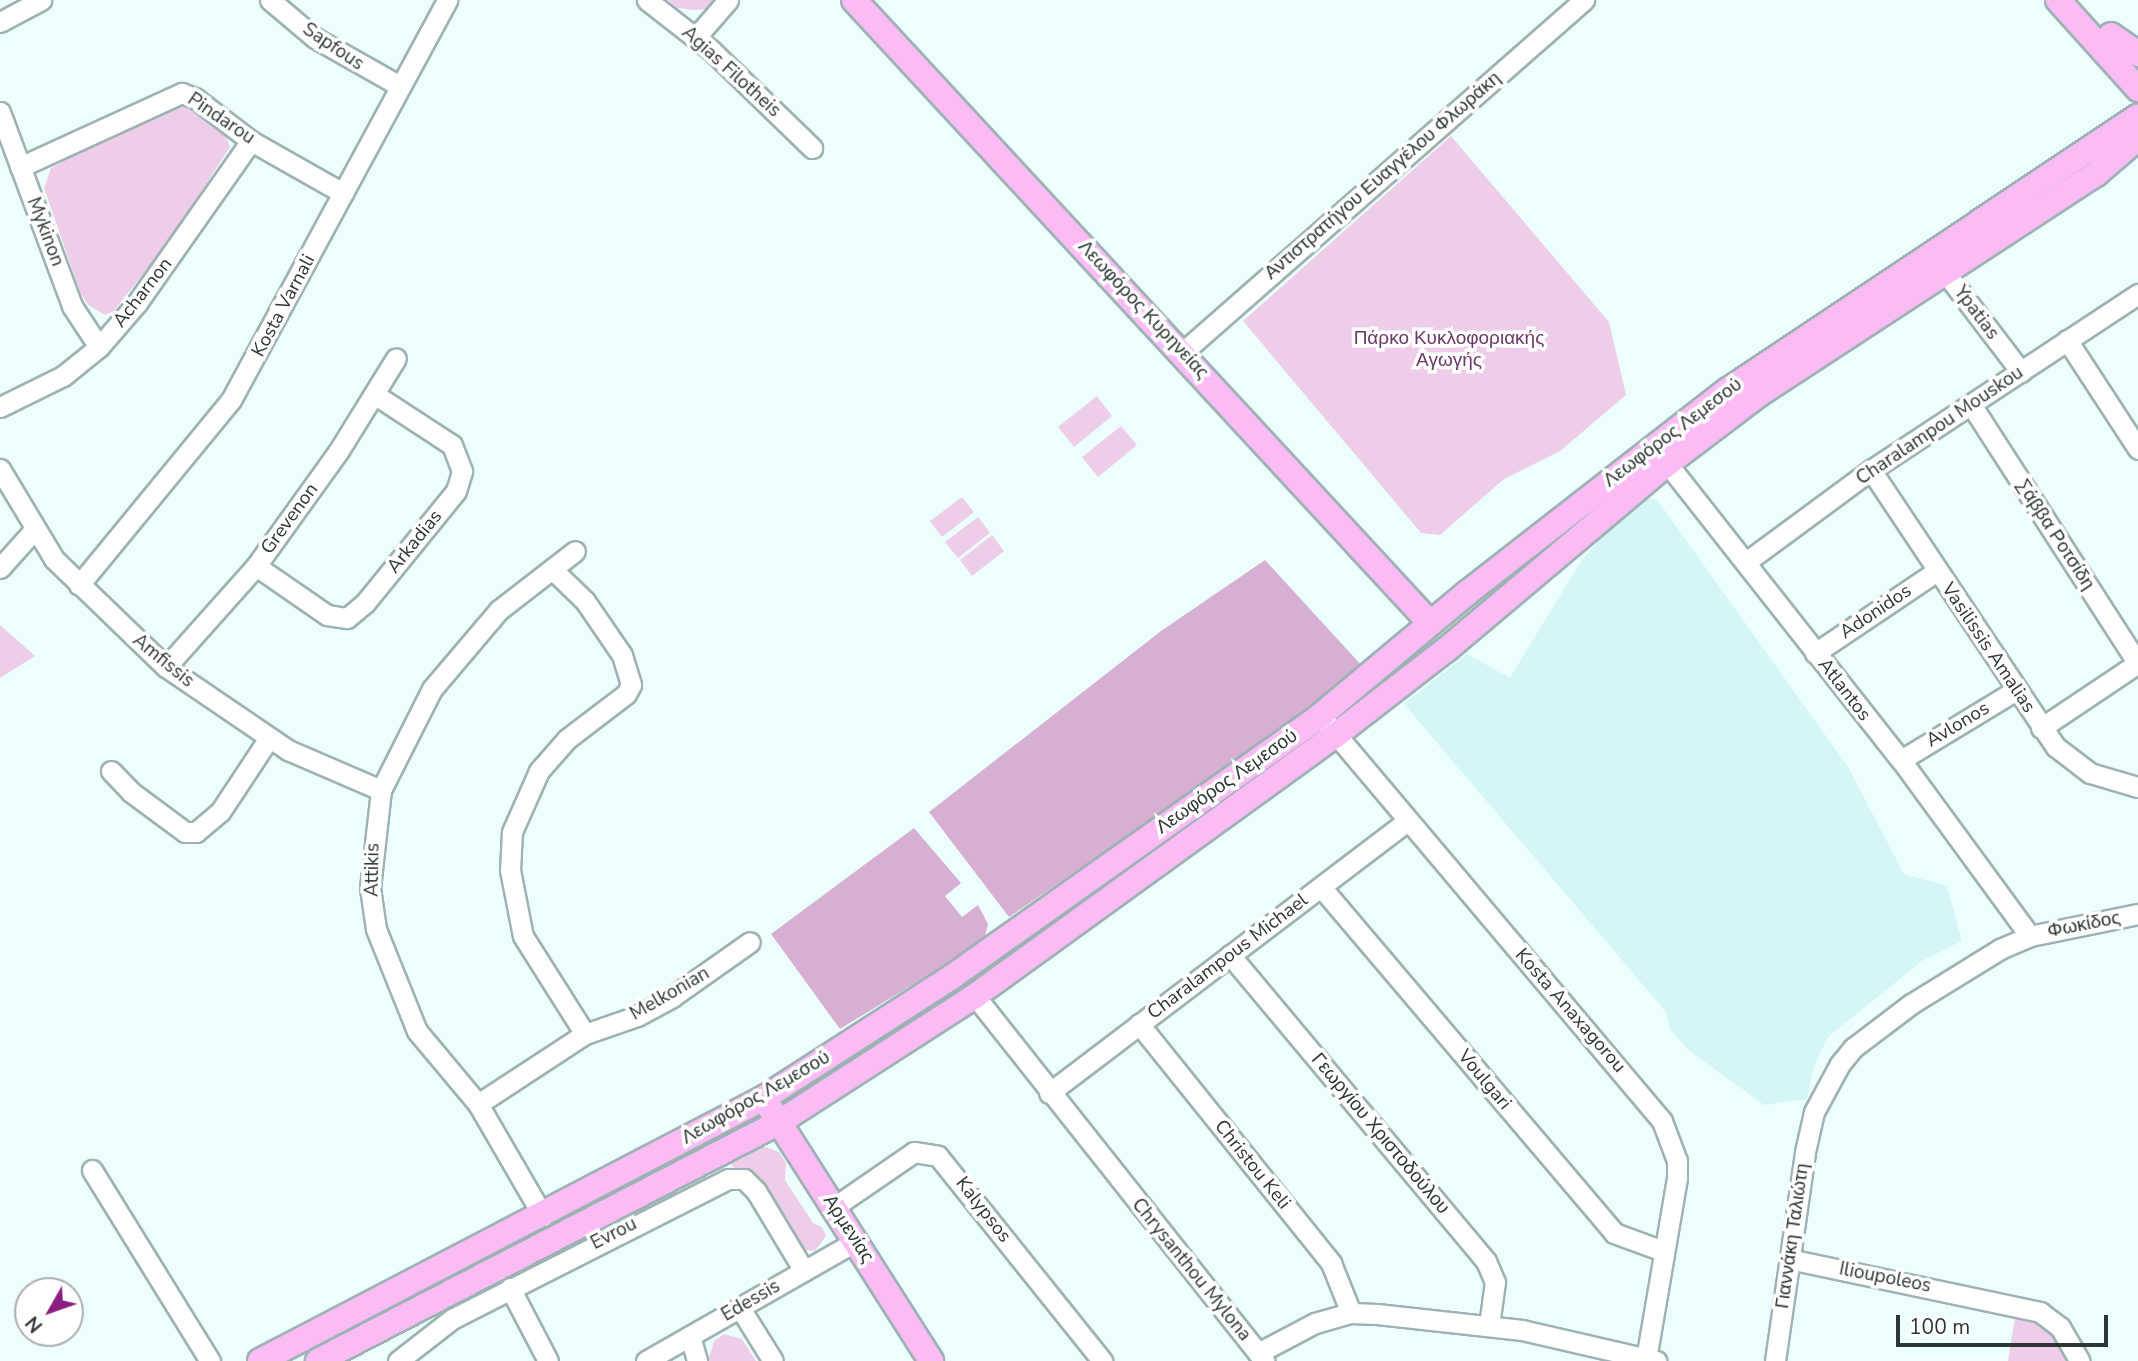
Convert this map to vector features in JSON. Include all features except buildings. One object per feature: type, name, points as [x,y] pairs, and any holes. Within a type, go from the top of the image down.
[{"type":"main road","name":"Λεωφόρος Κυρηνείας","points":[[854,0],[1183,352],[1430,623]]},
{"type":"main road","points":[[2058,0],[2132,61]]},
{"type":"main road","points":[[2078,0],[2132,61],[2138,89]]},
{"type":"main road","points":[[2107,139],[2127,89],[2132,61]]},
{"type":"main road","name":"Λεωφόρος Λεμεσού","points":[[318,1361],[778,1123],[975,996],[1329,725],[1430,623],[1660,455],[1758,395],[2138,117]]},
{"type":"main road","name":"Λεωφόρος Λεμεσού","points":[[1938,263],[2096,174],[2138,138]]},
{"type":"main road","name":"Λεωφόρος Λεμεσού","points":[[260,1361],[543,1216],[764,1098],[953,976],[1447,649],[1660,455]]},
{"type":"main road","name":"Αρμενίας","points":[[764,1098],[931,1361]]},
{"type":"street","points":[[0,22],[41,0]]},
{"type":"street","name":"Kosta Varnali","points":[[79,585],[101,563],[231,400],[447,0]]},
{"type":"street","name":"Agias Filotheis","points":[[647,0],[696,37],[812,148]]},
{"type":"street","points":[[696,37],[729,0]]},
{"type":"street","name":"Αντιστρατήγου Ευαγγέλου Φλωράκη","points":[[1183,352],[1584,0]]},
{"type":"street","name":"Sapfous","points":[[279,3],[348,60],[400,86]]},
{"type":"street","name":"Pindarou","points":[[20,167],[182,93],[195,97],[251,141],[343,192]]},
{"type":"street","name":"Mykinon","points":[[0,112],[72,306],[99,347]]},
{"type":"street","name":"Acharnon","points":[[0,407],[63,376],[99,347],[174,253],[251,141]]},
{"type":"street","name":"Ypatias","points":[[1938,263],[2021,372]]},
{"type":"street","name":"Charalampou Mouskou","points":[[1746,562],[1871,470],[1972,406],[2138,294]]},
{"type":"street","points":[[2067,340],[2138,449]]},
{"type":"street","name":"Grevenon","points":[[166,667],[256,566],[396,358]]},
{"type":"street","name":"Arkadias","points":[[256,566],[327,615],[347,618],[365,603],[456,491],[462,471],[452,445],[374,394]]},
{"type":"street","name":"Σάββα Ροτσίδη","points":[[1972,406],[2138,664]]},
{"type":"street","name":"Atlantos","points":[[1660,455],[1901,760],[2030,936]]},
{"type":"street","name":"Amfissis","points":[[0,469],[34,530],[79,585],[166,667],[270,738],[330,772],[381,790]]},
{"type":"street","name":"Vasilissis Amalias","points":[[1871,470],[2041,728],[2073,762],[2110,782],[2138,787]]},
{"type":"street","points":[[0,568],[34,530]]},
{"type":"street","name":"Attikis","points":[[543,1216],[478,1104],[416,1031],[376,929],[370,888],[381,790],[412,722],[458,655],[499,610],[575,551]]},
{"type":"street","points":[[552,569],[584,601],[622,655],[631,685],[626,694],[567,739],[539,771],[512,832],[510,870],[523,936],[585,1034]]},
{"type":"street","name":"Adonidos","points":[[1815,653],[1937,571]]},
{"type":"street","points":[[2041,728],[2138,664]]},
{"type":"street","name":"Avlonos","points":[[1901,760],[2016,690]]},
{"type":"street","name":"Kosta Anaxagorou","points":[[1329,725],[1662,1121],[1676,1161],[1677,1178],[1663,1251],[1651,1360]]},
{"type":"street","points":[[111,771],[131,792],[185,832],[196,832],[219,812],[270,738]]},
{"type":"street","name":"Charalampous Michael","points":[[1049,1093],[1407,821]]},
{"type":"street","name":"Voulgari","points":[[1321,887],[1614,1233],[1663,1251]]},
{"type":"street","name":"Φωκίδος","points":[[1814,1112],[1840,1064],[1875,1030],[1955,973],[2030,936],[2138,914]]},
{"type":"street","name":"Melkonian","points":[[478,1104],[585,1034],[637,1016],[672,997],[750,942]]},
{"type":"street","name":"Γεωργίου Χριστοδούλου","points":[[1230,955],[1486,1261],[1495,1282],[1489,1325]]},
{"type":"street","name":"Chrysanthou Mylona","points":[[975,996],[1049,1093],[1261,1357],[1315,1323],[1351,1313],[1489,1325],[1598,1355],[1651,1360]]},
{"type":"street","name":"Christou Keli","points":[[1139,1024],[1331,1263],[1351,1313]]},
{"type":"street","name":"Γιαννάκη Ταλιώτη","points":[[1775,1361],[1814,1112]]},
{"type":"street","name":"Kalypsos","points":[[834,1207],[914,1152],[938,1156],[1102,1361]]},
{"type":"street","points":[[92,1170],[210,1361]]},
{"type":"street","name":"Evrou","points":[[398,1361],[452,1319],[727,1179],[744,1179],[756,1191],[804,1271]]},
{"type":"street","name":"Edessis","points":[[646,1361],[856,1241]]},
{"type":"street","name":"Ilioupoleos","points":[[1789,1259],[2039,1312],[2060,1327],[2080,1361]]},
{"type":"street","points":[[510,1288],[548,1361]]},
{"type":"street","points":[[740,1308],[773,1361]]},
{"type":"street","points":[[690,1336],[697,1361]]},
{"type":"shaded area","points":[[1645,496],[1658,501],[1848,767],[1904,874],[1947,886],[1962,941],[1922,961],[1828,1037],[1813,1069],[1807,1099],[1764,1105],[1687,1049],[1670,1029],[1666,1012],[1404,704],[1467,654],[1510,678],[1579,564],[1610,526]]},
{"type":"shaded area","points":[[1265,560],[1364,668],[1281,732],[1009,917],[929,812],[1161,631]]},
{"type":"shaded area","points":[[914,828],[961,883],[945,896],[962,917],[978,905],[988,924],[984,941],[840,1029],[771,934]]},
{"type":"green space","points":[[668,0],[717,0],[709,9],[693,10],[677,8]]},
{"type":"green space","points":[[170,105],[190,106],[224,131],[230,147],[169,241],[114,311],[105,315],[88,305],[80,292],[44,188],[51,168]]},
{"type":"green space","name":"Πάρκο Κυκλοφοριακής Αγωγής","points":[[1451,136],[1609,322],[1626,395],[1560,451],[1504,479],[1440,535],[1421,533],[1243,321]]},
{"type":"green space","points":[[1097,396],[1112,416],[1074,447],[1058,427]]},
{"type":"green space","points":[[1121,426],[1137,445],[1098,477],[1082,457]]},
{"type":"green space","points":[[962,497],[974,512],[942,537],[930,521]]},
{"type":"green space","points":[[978,517],[990,533],[958,558],[945,542]]},
{"type":"green space","points":[[992,535],[1004,551],[972,576],[960,560]]},
{"type":"green space","points":[[0,625],[35,656],[0,678]]},
{"type":"green space","points":[[757,1144],[779,1152],[786,1163],[785,1180],[813,1223],[822,1227],[826,1236],[815,1251],[801,1250],[754,1175],[735,1170],[730,1162]]},
{"type":"green space","points":[[2015,1317],[2036,1322],[2055,1334],[2073,1361],[2008,1361]]},
{"type":"green space","points":[[724,1334],[742,1339],[756,1361],[708,1361],[714,1341]]}]
